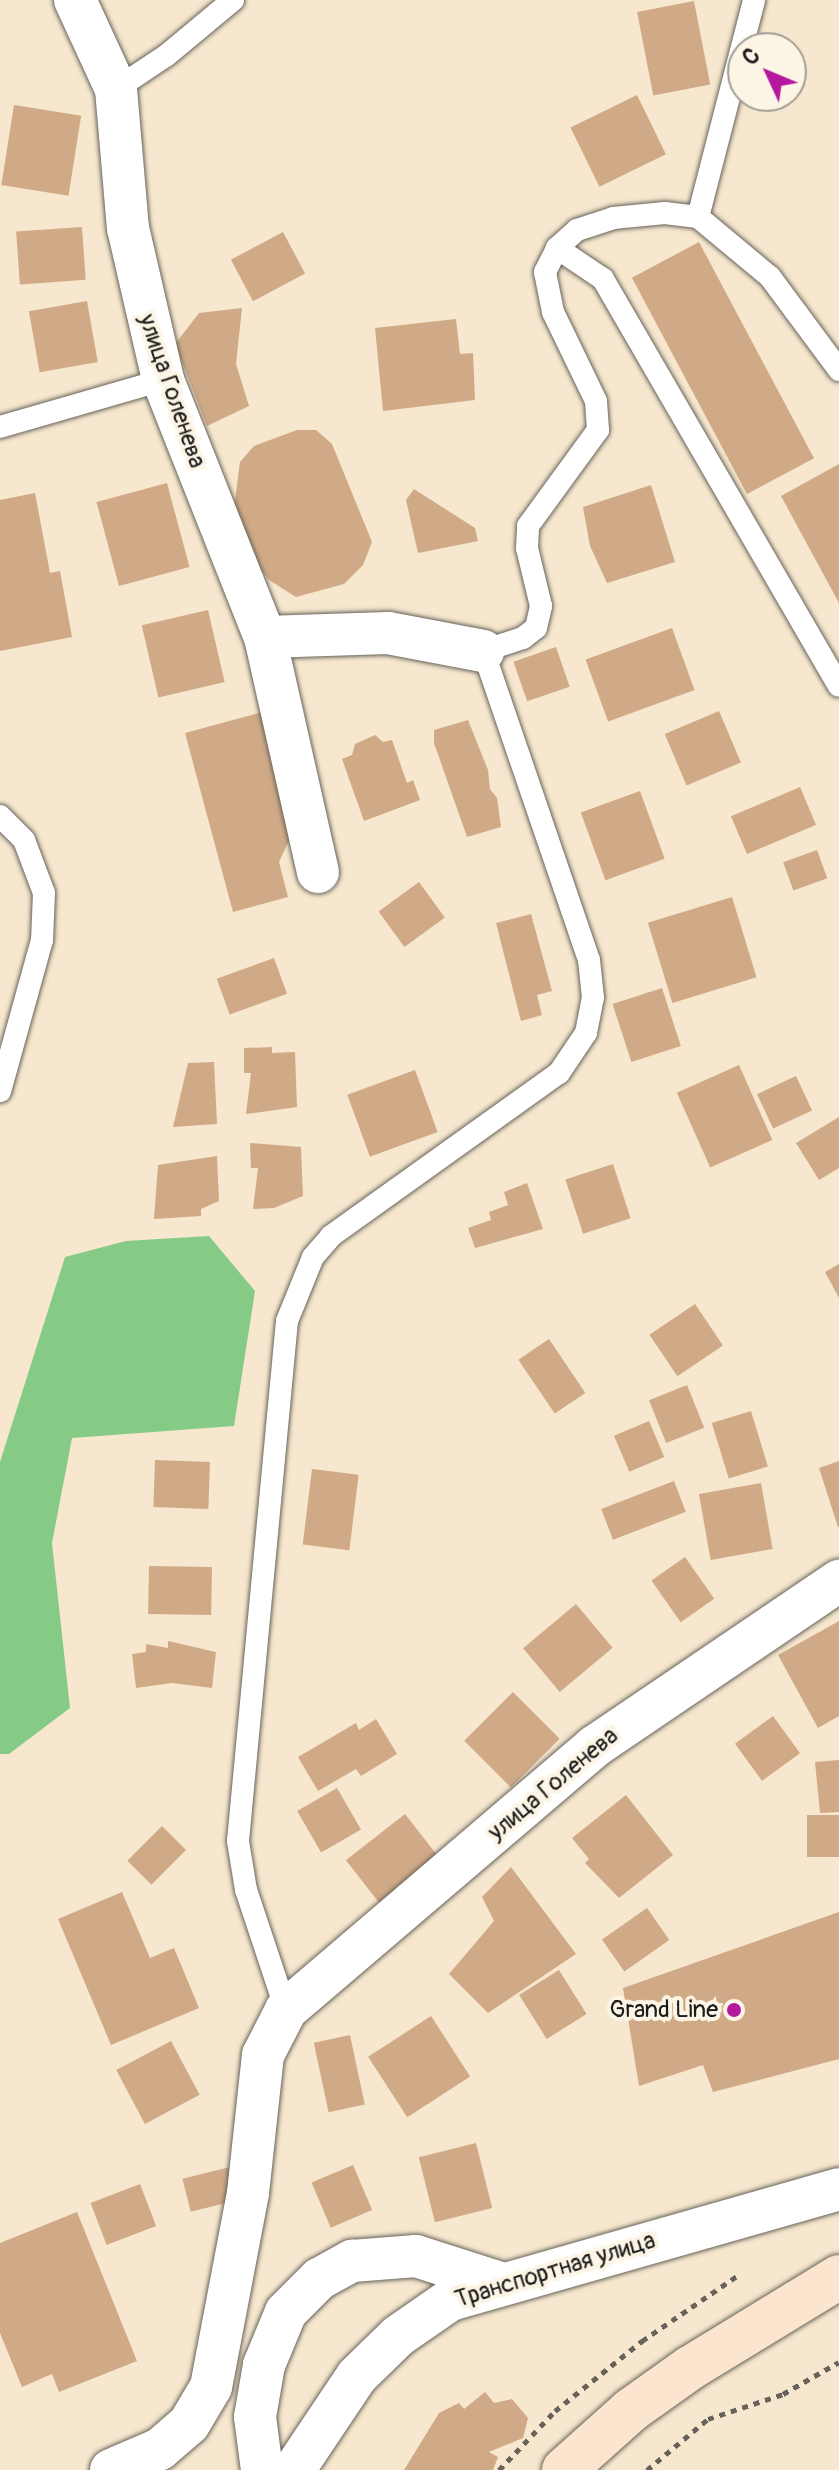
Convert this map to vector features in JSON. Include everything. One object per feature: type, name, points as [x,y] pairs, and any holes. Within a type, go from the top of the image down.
[{"type":"main road","points":[[564,2470],[631,2410],[690,2368],[839,2277]]},
{"type":"street","name":"улица Голенева","points":[[75,0],[116,89],[128,228],[163,380],[265,637],[318,872]]},
{"type":"street","points":[[265,637],[388,633],[483,651]]},
{"type":"street","name":"улица Голенева","points":[[111,2470],[160,2449],[189,2424],[211,2387],[222,2343],[248,2193],[263,2055],[286,2010],[595,1746],[839,1581]]},
{"type":"street","name":"Транспортная улица","points":[[294,2470],[357,2376],[398,2336],[450,2300],[839,2189]]},
{"type":"street","points":[[222,2343],[286,2312],[319,2279],[352,2261],[416,2256],[503,2284]]},
{"type":"street","points":[[262,2470],[255,2417],[264,2365],[286,2312]]},
{"type":"lane","points":[[116,89],[167,55],[233,0]]},
{"type":"lane","points":[[698,217],[754,0]]},
{"type":"lane","points":[[286,2010],[246,1890],[238,1841],[276,1412],[287,1321],[313,1257],[331,1236],[391,1188],[539,1090],[559,1073],[586,1033],[593,998],[589,960],[483,651],[523,638],[536,628],[541,606],[527,548],[528,526],[598,430],[596,401],[553,312],[545,272],[557,248],[577,230],[613,218],[665,213],[698,217],[770,277],[839,370]]},
{"type":"lane","points":[[557,248],[603,279],[839,686]]},
{"type":"lane","points":[[0,427],[163,380]]},
{"type":"lane","points":[[0,816],[24,840],[44,893],[42,940],[0,1091]]},
{"type":"path","points":[[499,2470],[555,2411],[642,2341],[737,2276]]},
{"type":"path","points":[[647,2470],[708,2419],[783,2394],[839,2362]]},
{"type":"green space","points":[[209,1236],[255,1291],[234,1426],[72,1438],[52,1543],[70,1708],[9,1754],[0,1754],[0,1462],[65,1257],[126,1241]]},
{"type":"building","points":[[694,1],[710,84],[653,96],[637,12]]},
{"type":"building","points":[[637,95],[666,154],[599,187],[570,127]]},
{"type":"building","points":[[14,105],[81,116],[68,196],[1,185]]},
{"type":"building","points":[[82,227],[86,280],[20,284],[16,232]]},
{"type":"building","points":[[283,232],[305,273],[253,301],[231,260]]},
{"type":"building","points":[[699,242],[814,458],[747,494],[632,278]]},
{"type":"building","points":[[87,301],[98,362],[40,372],[29,311]]},
{"type":"building","points":[[242,308],[236,364],[249,406],[207,426],[175,344],[199,313]]},
{"type":"building","points":[[456,319],[460,354],[473,353],[475,400],[383,411],[375,328]]},
{"type":"building","points":[[297,430],[316,430],[332,444],[372,542],[363,565],[344,584],[296,597],[269,580],[254,561],[234,508],[240,462],[254,446]]},
{"type":"building","points":[[839,464],[839,603],[781,496]]},
{"type":"building","points":[[167,483],[190,567],[119,586],[96,502]]},
{"type":"building","points":[[651,485],[675,562],[607,583],[590,546],[583,507]]},
{"type":"building","points":[[414,489],[475,528],[478,541],[418,553],[406,500]]},
{"type":"building","points":[[35,493],[50,573],[60,571],[72,637],[0,651],[0,500]]},
{"type":"building","points":[[208,610],[225,682],[158,697],[142,625]]},
{"type":"building","points":[[672,628],[695,690],[608,721],[586,659]]},
{"type":"building","points":[[556,647],[570,687],[527,701],[513,662]]},
{"type":"building","points":[[270,710],[299,819],[279,862],[288,897],[233,912],[185,733]]},
{"type":"building","points":[[719,711],[741,763],[687,786],[665,734]]},
{"type":"building","points":[[468,720],[488,770],[490,789],[497,798],[501,827],[467,837],[434,743],[434,730]]},
{"type":"building","points":[[375,735],[383,742],[392,740],[407,783],[413,780],[420,800],[364,821],[342,759],[352,755],[355,744]]},
{"type":"building","points":[[800,787],[816,825],[747,854],[731,816]]},
{"type":"building","points":[[640,791],[665,859],[605,880],[581,813]]},
{"type":"building","points":[[817,850],[827,878],[793,891],[783,862]]},
{"type":"building","points":[[419,882],[445,918],[404,947],[379,911]]},
{"type":"building","points":[[732,897],[757,977],[672,1003],[648,923]]},
{"type":"building","points":[[531,914],[552,991],[537,995],[542,1015],[521,1021],[496,923]]},
{"type":"building","points":[[274,958],[287,994],[230,1015],[217,979]]},
{"type":"building","points":[[662,988],[681,1046],[631,1062],[613,1004]]},
{"type":"building","points":[[272,1047],[272,1053],[295,1052],[297,1107],[246,1114],[251,1073],[244,1073],[244,1048]]},
{"type":"building","points":[[214,1062],[217,1124],[173,1127],[188,1063]]},
{"type":"building","points":[[739,1065],[772,1140],[710,1168],[677,1093]]},
{"type":"building","points":[[415,1070],[438,1132],[370,1157],[347,1095]]},
{"type":"building","points":[[796,1076],[812,1110],[773,1129],[757,1094]]},
{"type":"building","points":[[839,1117],[839,1168],[819,1180],[796,1143]]},
{"type":"building","points":[[250,1143],[301,1147],[303,1196],[274,1208],[253,1209],[258,1168],[251,1168]]},
{"type":"building","points":[[217,1156],[219,1201],[201,1209],[201,1216],[154,1219],[158,1165]]},
{"type":"building","points":[[613,1164],[631,1218],[583,1234],[565,1179]]},
{"type":"building","points":[[527,1183],[543,1229],[475,1248],[468,1228],[491,1220],[489,1212],[508,1205],[504,1192]]},
{"type":"building","points":[[839,1264],[839,1298],[825,1272]]},
{"type":"building","points":[[695,1304],[723,1345],[677,1376],[649,1335]]},
{"type":"building","points":[[549,1339],[585,1393],[555,1414],[518,1360]]},
{"type":"building","points":[[687,1385],[704,1428],[666,1443],[649,1400]]},
{"type":"building","points":[[751,1411],[768,1466],[729,1478],[712,1423]]},
{"type":"building","points":[[649,1421],[664,1457],[629,1472],[614,1436]]},
{"type":"building","points":[[155,1460],[210,1462],[208,1509],[153,1507]]},
{"type":"building","points":[[839,1461],[839,1527],[838,1527],[819,1468]]},
{"type":"building","points":[[312,1469],[359,1475],[349,1550],[303,1544]]},
{"type":"building","points":[[674,1481],[686,1512],[613,1540],[601,1509]]},
{"type":"building","points":[[761,1483],[773,1549],[711,1560],[699,1494]]},
{"type":"building","points":[[685,1557],[714,1599],[681,1622],[651,1581]]},
{"type":"building","points":[[149,1566],[212,1567],[211,1615],[148,1614]]},
{"type":"building","points":[[576,1604],[613,1648],[560,1692],[523,1648]]},
{"type":"building","points":[[839,1621],[839,1716],[818,1728],[778,1655]]},
{"type":"building","points":[[168,1641],[216,1652],[212,1688],[172,1683],[136,1688],[132,1654],[146,1652],[146,1644],[168,1648]]},
{"type":"building","points":[[513,1692],[560,1739],[511,1787],[464,1741]]},
{"type":"building","points":[[773,1716],[800,1753],[762,1781],[735,1744]]},
{"type":"building","points":[[376,1719],[397,1754],[361,1776],[356,1769],[318,1791],[298,1757],[356,1723],[359,1730]]},
{"type":"building","points":[[839,1760],[839,1812],[820,1813],[815,1762]]},
{"type":"building","points":[[337,1788],[361,1830],[321,1853],[297,1811]]},
{"type":"building","points":[[626,1795],[673,1855],[619,1898],[585,1863],[589,1859],[572,1838]]},
{"type":"building","points":[[405,1814],[439,1858],[380,1904],[346,1860]]},
{"type":"building","points":[[807,1815],[839,1815],[839,1857],[807,1857]]},
{"type":"building","points":[[162,1826],[186,1850],[151,1885],[127,1861]]},
{"type":"building","points":[[511,1867],[576,1954],[488,2013],[449,1974],[494,1921],[482,1897]]},
{"type":"building","points":[[122,1892],[150,1958],[174,1948],[199,2008],[111,2045],[58,1919]]},
{"type":"building","points":[[647,1908],[669,1940],[624,1971],[602,1940]]},
{"type":"building","points":[[839,1912],[839,2059],[713,2092],[703,2065],[639,2086],[623,1988]]},
{"type":"building","points":[[559,1970],[587,2014],[547,2039],[519,1995]]},
{"type":"building","points":[[431,2016],[470,2076],[407,2117],[368,2057]]},
{"type":"building","points":[[350,2035],[365,2104],[329,2112],[314,2043]]},
{"type":"building","points":[[171,2041],[200,2095],[145,2124],[116,2070]]},
{"type":"building","points":[[476,2143],[492,2208],[435,2222],[419,2157]]},
{"type":"building","points":[[353,2165],[372,2210],[331,2228],[312,2183]]},
{"type":"building","points":[[230,2167],[238,2200],[191,2212],[182,2179]]},
{"type":"building","points":[[140,2184],[156,2226],[107,2245],[91,2203]]},
{"type":"building","points":[[77,2212],[137,2361],[59,2392],[52,2374],[22,2387],[0,2333],[0,2243]]},
{"type":"building","points":[[485,2392],[494,2403],[512,2399],[528,2418],[523,2438],[489,2452],[498,2457],[493,2470],[404,2470],[439,2413],[459,2403],[464,2409]]},
{"type":"place","name":"Grand Line","points":[[734,2010]]}]
